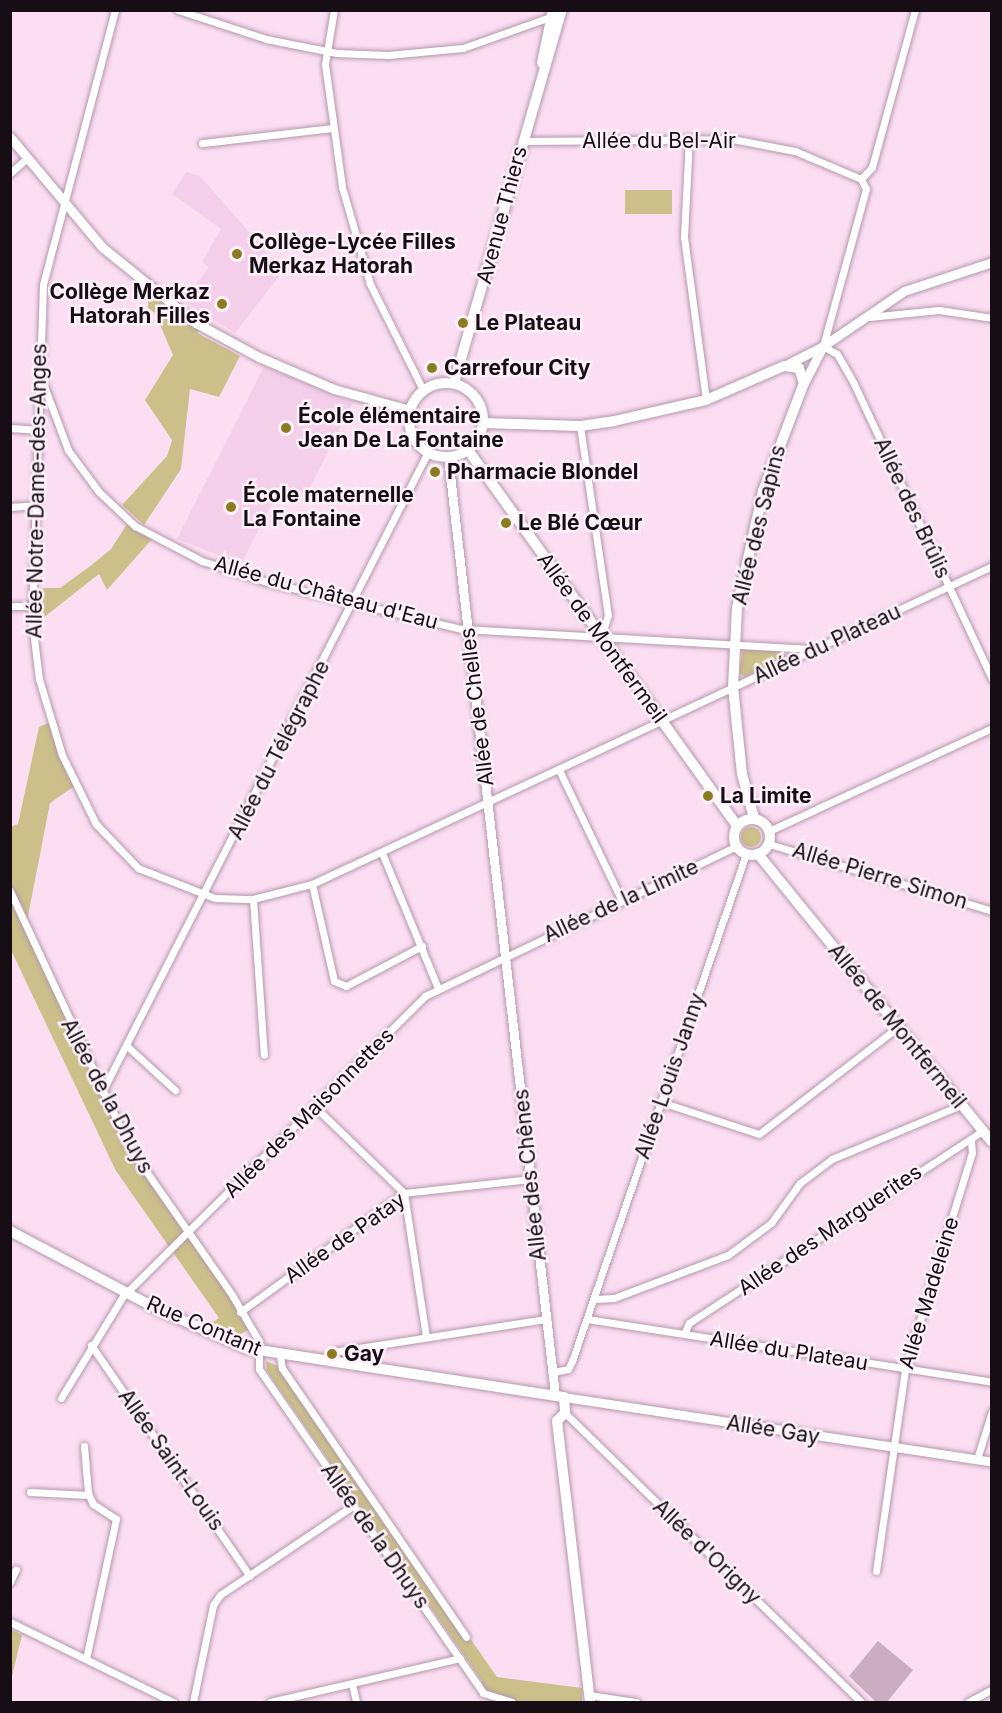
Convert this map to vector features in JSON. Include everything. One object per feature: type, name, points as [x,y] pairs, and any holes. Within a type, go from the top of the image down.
[{"type":"main road","name":"Avenue Thiers","points":[[454,383],[559,12]]},
{"type":"main road","points":[[483,423],[580,426],[706,400],[784,366],[798,368],[804,383]]},
{"type":"main road","points":[[454,383],[477,398],[483,423],[468,450],[448,457],[428,452],[412,436],[410,410],[423,390],[454,383]]},
{"type":"main road","name":"Allée des Sapins","points":[[754,818],[742,774],[733,687],[734,646],[741,585],[758,511],[789,413],[804,383]]},
{"type":"main road","name":"Allée de Montfermeil","points":[[468,450],[737,826]]},
{"type":"main road","points":[[754,818],[769,831],[768,844],[758,854],[746,854],[736,846],[737,826],[754,818]]},
{"type":"main road","name":"Allée de Montfermeil","points":[[758,854],[992,1142]]},
{"type":"main road","name":"Rue Contant","points":[[10,1230],[159,1310],[260,1352],[560,1396]]},
{"type":"main road","points":[[560,1396],[566,1413],[557,1421],[590,1699]]},
{"type":"street","name":"Allée Notre-Dame-des-Anges","points":[[115,10],[43,285],[33,606],[39,679],[50,722],[96,824],[138,868],[204,896],[253,898],[312,884],[662,721]]},
{"type":"street","points":[[178,10],[234,32],[324,51],[411,55],[449,51],[559,12]]},
{"type":"street","points":[[333,10],[324,51],[331,128],[346,206],[370,284],[423,390]]},
{"type":"street","points":[[823,346],[866,189],[861,179],[872,167],[915,10]]},
{"type":"street","points":[[202,143],[331,128]]},
{"type":"street","points":[[10,137],[64,203],[143,284],[203,327],[259,357],[334,389],[410,410]]},
{"type":"street","points":[[690,138],[684,237],[706,400]]},
{"type":"street","name":"Allée du Bel-Air","points":[[522,141],[732,139],[795,151],[861,179]]},
{"type":"street","points":[[10,173],[27,158]]},
{"type":"street","points":[[784,366],[823,346],[904,291],[992,262]]},
{"type":"street","points":[[860,319],[908,310],[992,318]]},
{"type":"street","name":"Allée des Sapins","points":[[804,383],[823,346]]},
{"type":"street","name":"Allée des Brûlis","points":[[823,346],[837,354],[854,384],[992,678]]},
{"type":"street","name":"Allée du Château d'Eau","points":[[39,369],[68,450],[99,492],[135,526],[202,561],[267,582],[468,630],[734,646],[820,648]]},
{"type":"street","points":[[580,426],[608,615],[601,638]]},
{"type":"street","points":[[10,428],[40,430]]},
{"type":"street","name":"Allée du Télégraphe","points":[[102,1092],[128,1047],[428,452]]},
{"type":"street","name":"Allée de Chelles","points":[[448,457],[506,956]]},
{"type":"street","points":[[10,507],[37,505]]},
{"type":"street","name":"Allée du Plateau","points":[[662,721],[992,566]]},
{"type":"street","points":[[10,606],[33,606]]},
{"type":"street","points":[[784,647],[790,654],[785,664]]},
{"type":"street","points":[[769,831],[992,728]]},
{"type":"street","points":[[559,770],[622,901]]},
{"type":"street","name":"Allée Pierre Simon","points":[[768,844],[992,910]]},
{"type":"street","name":"Allée de la Limite","points":[[506,956],[736,846]]},
{"type":"street","points":[[382,853],[438,988]]},
{"type":"street","name":"Allée Louis Janny","points":[[553,1372],[568,1369],[595,1299],[746,854]]},
{"type":"street","points":[[312,884],[334,981],[346,986],[422,946]]},
{"type":"street","name":"Allée de la Dhuys","points":[[10,891],[130,1148],[259,1341],[258,1367],[488,1697],[512,1702]]},
{"type":"street","points":[[253,898],[264,1055]]},
{"type":"street","name":"Allée des Maisonnettes","points":[[61,1398],[91,1345],[127,1292],[189,1235],[314,1106],[438,988],[506,956]]},
{"type":"street","name":"Allée des Chênes","points":[[506,956],[553,1372],[560,1396]]},
{"type":"street","points":[[661,1102],[759,1134],[898,1027]]},
{"type":"street","points":[[128,1047],[175,1090]]},
{"type":"street","points":[[595,1299],[614,1298],[728,1255],[771,1223],[800,1183],[832,1159],[961,1105]]},
{"type":"street","points":[[314,1106],[404,1193],[426,1336]]},
{"type":"street","name":"Allée des Marguerites","points":[[684,1334],[688,1323],[971,1141],[982,1131]]},
{"type":"street","name":"Allée Madeleine","points":[[876,1571],[906,1369],[972,1153],[971,1141]]},
{"type":"street","name":"Allée de Patay","points":[[240,1312],[404,1193],[531,1179]]},
{"type":"street","points":[[333,1352],[547,1319]]},
{"type":"street","name":"Allée du Plateau","points":[[587,1319],[992,1382]]},
{"type":"street","name":"Allée Saint-Louis","points":[[91,1345],[250,1575]]},
{"type":"street","points":[[280,1356],[282,1368],[466,1637]]},
{"type":"street","name":"Allée Gay","points":[[560,1396],[992,1462]]},
{"type":"street","points":[[977,1460],[992,1412]]},
{"type":"street","name":"Allée d'Origny","points":[[566,1413],[861,1702]]},
{"type":"street","points":[[84,1446],[89,1495],[93,1504],[116,1519],[86,1659]]},
{"type":"street","points":[[30,1492],[89,1495]]},
{"type":"street","points":[[193,1702],[213,1605],[220,1595],[354,1505]]},
{"type":"street","points":[[10,1582],[16,1569]]},
{"type":"street","points":[[10,1622],[173,1702]]},
{"type":"street","points":[[270,1702],[460,1658]]},
{"type":"street","points":[[352,1684],[356,1702]]},
{"type":"street","points":[[968,1702],[992,1689]]},
{"type":"street","points":[[590,1699],[636,1702]]},
{"type":"shaded area","name":"Collège-Lycée Filles Merkaz Hatorah","points":[[186,172],[200,176],[283,271],[235,333],[184,301],[209,267],[202,262],[221,229],[172,194]]},
{"type":"shaded area","points":[[625,190],[672,190],[672,214],[625,214]]},
{"type":"shaded area","points":[[148,289],[204,327],[197,333],[240,356],[219,397],[190,389],[181,469],[144,525],[122,505],[167,456],[172,440],[145,400],[173,355],[155,313],[148,308]]},
{"type":"shaded area","points":[[264,366],[353,403],[306,495],[282,484],[241,564],[177,539]]},
{"type":"shaded area","points":[[129,521],[153,538],[107,590],[99,574],[43,618],[43,588],[60,588],[89,567],[111,549]]},
{"type":"shaded area","points":[[743,650],[782,651],[787,656],[745,677],[739,673]]},
{"type":"shaded area","points":[[50,722],[76,785],[50,803],[27,921],[130,1148],[251,1328],[230,1341],[213,1322],[219,1318],[116,1171],[11,950],[10,827],[18,824],[39,727]]},
{"type":"shaded area","points":[[747,827],[755,827],[761,833],[761,841],[755,847],[747,847],[741,841],[741,833]]},
{"type":"shaded area","points":[[266,1361],[282,1368],[497,1677],[582,1688],[582,1702],[512,1702],[483,1693],[482,1681],[267,1371]]},
{"type":"shaded area","points":[[10,1629],[22,1635],[11,1680],[11,1702],[10,1702]]},
{"type":"building","points":[[878,1641],[913,1670],[887,1702],[876,1702],[849,1676]]},
{"type":"place","name":"Collège-Lycée Filles Merkaz Hatorah","points":[[237,254]]},
{"type":"place","name":"Collège Merkaz Hatorah Filles","points":[[222,304]]},
{"type":"place","name":"Le Plateau","points":[[463,323]]},
{"type":"place","name":"Carrefour City","points":[[432,368]]},
{"type":"place","name":"École élémentaire Jean De La Fontaine","points":[[286,428]]},
{"type":"place","name":"Pharmacie Blondel","points":[[435,472]]},
{"type":"place","name":"École maternelle La Fontaine","points":[[231,507]]},
{"type":"place","name":"Le Blé Cœur","points":[[506,523]]},
{"type":"place","name":"La Limite","points":[[708,796]]},
{"type":"place","name":"Gay","points":[[332,1354]]}]
